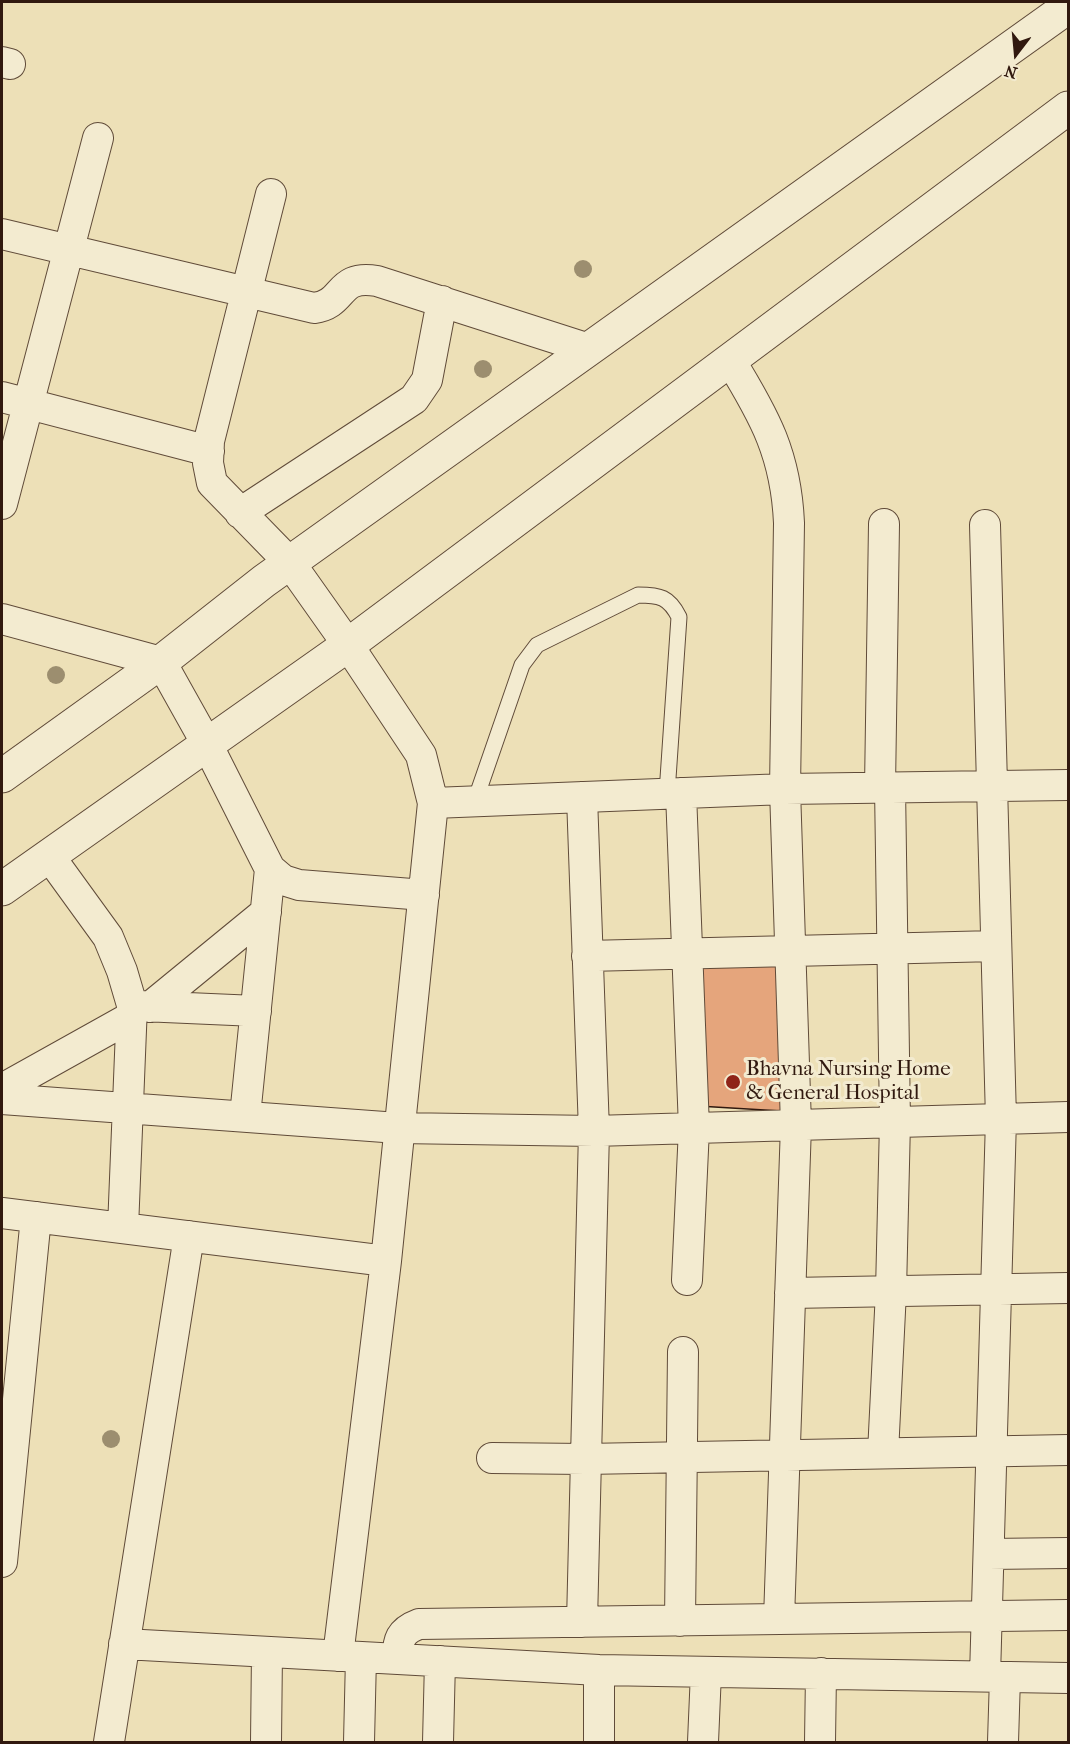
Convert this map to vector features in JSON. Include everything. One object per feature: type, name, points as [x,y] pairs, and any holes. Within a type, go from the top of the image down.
[{"type":"street","points":[[2,776],[161,662],[290,563],[1068,7]]},
{"type":"street","points":[[2,889],[208,746],[348,645],[1068,108]]},
{"type":"street","points":[[2,504],[15,401],[68,249],[98,138]]},
{"type":"street","points":[[271,194],[209,451],[212,483],[290,563],[348,645],[421,755],[433,803],[398,1128],[350,1657],[359,1743]]},
{"type":"street","points":[[2,234],[314,308],[324,307],[349,282],[360,278],[442,301],[589,349]]},
{"type":"street","points":[[240,513],[414,399],[429,373],[442,301]]},
{"type":"street","points":[[730,360],[768,425],[781,460],[788,495],[784,789],[796,1125],[779,1619]]},
{"type":"street","points":[[15,401],[209,451]]},
{"type":"street","points":[[883,1453],[891,1291],[895,1122],[892,948],[885,787],[884,524]]},
{"type":"street","points":[[984,525],[1001,1119],[987,1616],[1003,1743]]},
{"type":"street","points":[[2,619],[161,662],[208,746],[270,869],[283,880],[299,885],[424,895]]},
{"type":"street","points":[[433,803],[784,789],[1068,785]]},
{"type":"street","points":[[674,793],[689,953],[694,1128],[687,1280]]},
{"type":"street","points":[[582,797],[594,1131],[582,1622]]},
{"type":"street","points":[[50,857],[108,937],[138,1010],[127,1107],[123,1228]]},
{"type":"street","points":[[245,1116],[270,869]]},
{"type":"street","points":[[2,1089],[138,1010],[266,912]]},
{"type":"street","points":[[587,956],[996,946]]},
{"type":"street","points":[[138,1010],[256,1011]]},
{"type":"street","points":[[2,1100],[127,1107],[398,1128],[594,1131],[1068,1117]]},
{"type":"street","points":[[2,1213],[386,1261]]},
{"type":"street","points":[[2,1562],[36,1217]]},
{"type":"street","points":[[109,1743],[189,1236]]},
{"type":"street","points":[[790,1293],[1068,1288]]},
{"type":"street","points":[[680,1621],[683,1352]]},
{"type":"street","points":[[492,1458],[585,1459],[1068,1450]]},
{"type":"street","points":[[989,1554],[1068,1553]]},
{"type":"street","points":[[397,1659],[401,1635],[418,1624],[1068,1615]]},
{"type":"street","points":[[124,1644],[599,1670],[1068,1678]]},
{"type":"street","points":[[266,1743],[267,1652]]},
{"type":"street","points":[[438,1743],[440,1661]]},
{"type":"street","points":[[599,1670],[599,1743]]},
{"type":"street","points":[[703,1743],[706,1672]]},
{"type":"street","points":[[820,1743],[821,1673]]},
{"type":"lane","points":[[475,801],[522,665],[537,645],[638,595],[656,595],[672,603],[679,617],[674,793]]},
{"type":"building","points":[[699,958],[784,958],[781,1111],[698,1106]]},
{"type":"place","name":"Bhavna Nursing Home & General Hospital","points":[[733,1082]]}]
